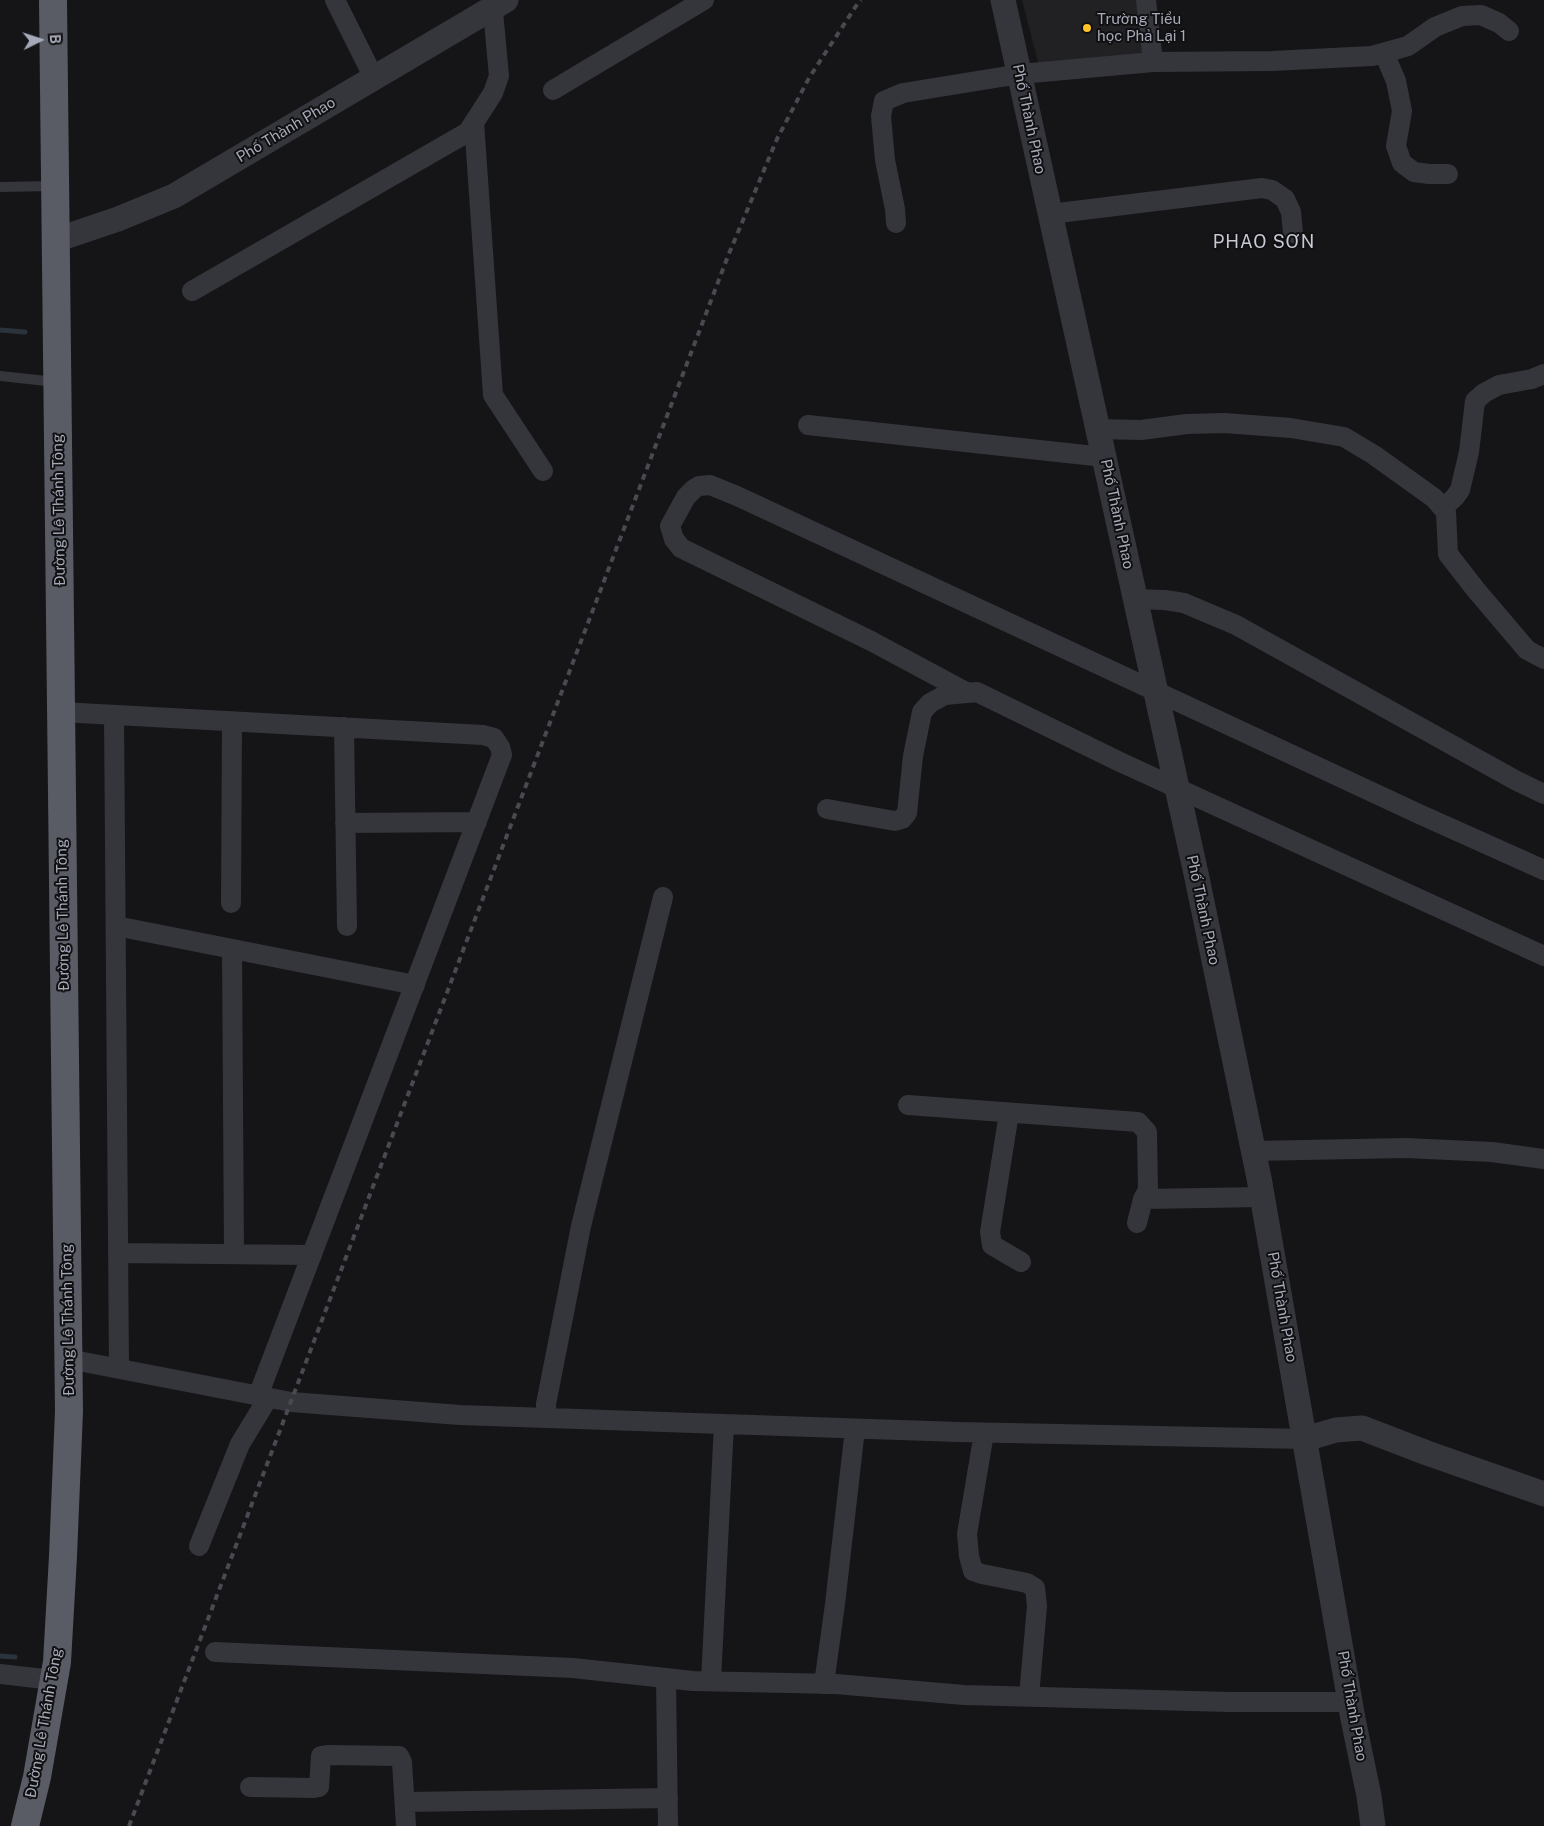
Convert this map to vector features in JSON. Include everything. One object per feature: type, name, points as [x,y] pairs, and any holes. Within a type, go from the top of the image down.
[{"type":"highway","name":"Đường Lê Thánh Tông","points":[[25,1826],[37,1777],[56,1662],[63,1556],[69,1411],[53,0]]},
{"type":"street","points":[[336,0],[374,78]]},
{"type":"street","points":[[553,90],[704,0]]},
{"type":"street","name":"Phố Thành Phao","points":[[1003,0],[1176,782],[1253,1151],[1373,1826]]},
{"type":"street","points":[[1146,0],[1153,62]]},
{"type":"street","points":[[192,291],[468,132],[493,93],[499,76],[497,3]]},
{"type":"street","name":"Phố Thành Phao","points":[[56,240],[118,219],[174,196],[497,3]]},
{"type":"street","points":[[896,223],[885,160],[880,116],[884,101],[903,93],[1020,74],[1153,62],[1325,59],[1372,56],[1408,46],[1435,28],[1462,16],[1481,15],[1499,23],[1509,31]]},
{"type":"street","points":[[1384,53],[1396,81],[1402,111],[1396,146],[1402,163],[1414,172],[1448,174]]},
{"type":"street","points":[[474,122],[493,395],[543,471]]},
{"type":"street","points":[[1050,214],[1262,188],[1272,190],[1285,199],[1291,212],[1293,233]]},
{"type":"street","points":[[1443,508],[1460,490],[1469,452],[1475,401],[1484,392],[1499,384],[1532,379],[1544,374]]},
{"type":"street","points":[[1098,429],[1141,430],[1187,424],[1224,423],[1291,428],[1344,437],[1374,455],[1434,498],[1446,512],[1448,554],[1527,650],[1544,659]]},
{"type":"street","points":[[808,425],[1104,457]]},
{"type":"street","points":[[968,693],[871,640],[681,548],[674,540],[670,526],[686,497],[699,486],[710,485],[736,496],[1157,697],[1544,870]]},
{"type":"street","points":[[1135,599],[1184,603],[1236,625],[1515,780],[1544,794]]},
{"type":"street","points":[[827,809],[895,820],[902,819],[907,813],[913,756],[922,712],[930,703],[945,695],[976,692],[1120,762],[1176,782],[1544,956]]},
{"type":"street","points":[[61,712],[483,735],[494,738],[500,747],[502,755],[312,1255],[263,1397],[240,1444],[199,1546]]},
{"type":"street","points":[[114,715],[119,1369]]},
{"type":"street","points":[[231,903],[232,721]]},
{"type":"street","points":[[344,727],[347,926]]},
{"type":"street","points":[[346,823],[477,822]]},
{"type":"street","points":[[547,1418],[546,1404],[582,1226],[663,898]]},
{"type":"street","points":[[116,926],[415,986]]},
{"type":"street","points":[[232,949],[234,1254]]},
{"type":"street","points":[[908,1106],[1138,1122],[1147,1132],[1148,1190],[1143,1199],[1137,1223]]},
{"type":"street","points":[[1009,1113],[990,1232],[992,1245],[1021,1262]]},
{"type":"street","points":[[1253,1151],[1406,1148],[1492,1152],[1544,1159]]},
{"type":"street","points":[[1143,1199],[1262,1197]]},
{"type":"street","points":[[118,1253],[312,1255]]},
{"type":"street","points":[[68,1359],[291,1402],[460,1415],[984,1433],[1305,1440],[1336,1430],[1362,1428],[1544,1494]]},
{"type":"street","points":[[711,1681],[724,1424]]},
{"type":"street","points":[[824,1684],[855,1429]]},
{"type":"street","points":[[984,1433],[967,1534],[969,1556],[973,1571],[1027,1583],[1036,1588],[1037,1606],[1028,1696]]},
{"type":"street","points":[[215,1652],[573,1668],[666,1678],[824,1684],[964,1695],[1229,1702],[1351,1702]]},
{"type":"street","points":[[0,1674],[53,1680]]},
{"type":"street","points":[[666,1678],[668,1826]]},
{"type":"street","points":[[250,1787],[314,1788],[319,1786],[321,1756],[399,1756],[402,1762],[406,1826]]},
{"type":"street","points":[[405,1802],[668,1798]]},
{"type":"lane","points":[[0,186],[55,186]]},
{"type":"lane","points":[[0,376],[57,382]]},
{"type":"shaded area","name":"Trường Tiểu học Phả Lại 1","points":[[1022,0],[1142,0],[1148,57],[1039,66]]},
{"type":"waterway","points":[[0,330],[25,332]]},
{"type":"waterway","points":[[0,1656],[15,1657]]},
{"type":"railway","points":[[129,1826],[728,256],[777,139],[809,78],[861,0]]},
{"type":"place","name":"Trường Tiểu học Phả Lại 1","points":[[1087,28]]},
{"type":"district","name":"PHAO SƠN","points":[[1264,242]]}]
